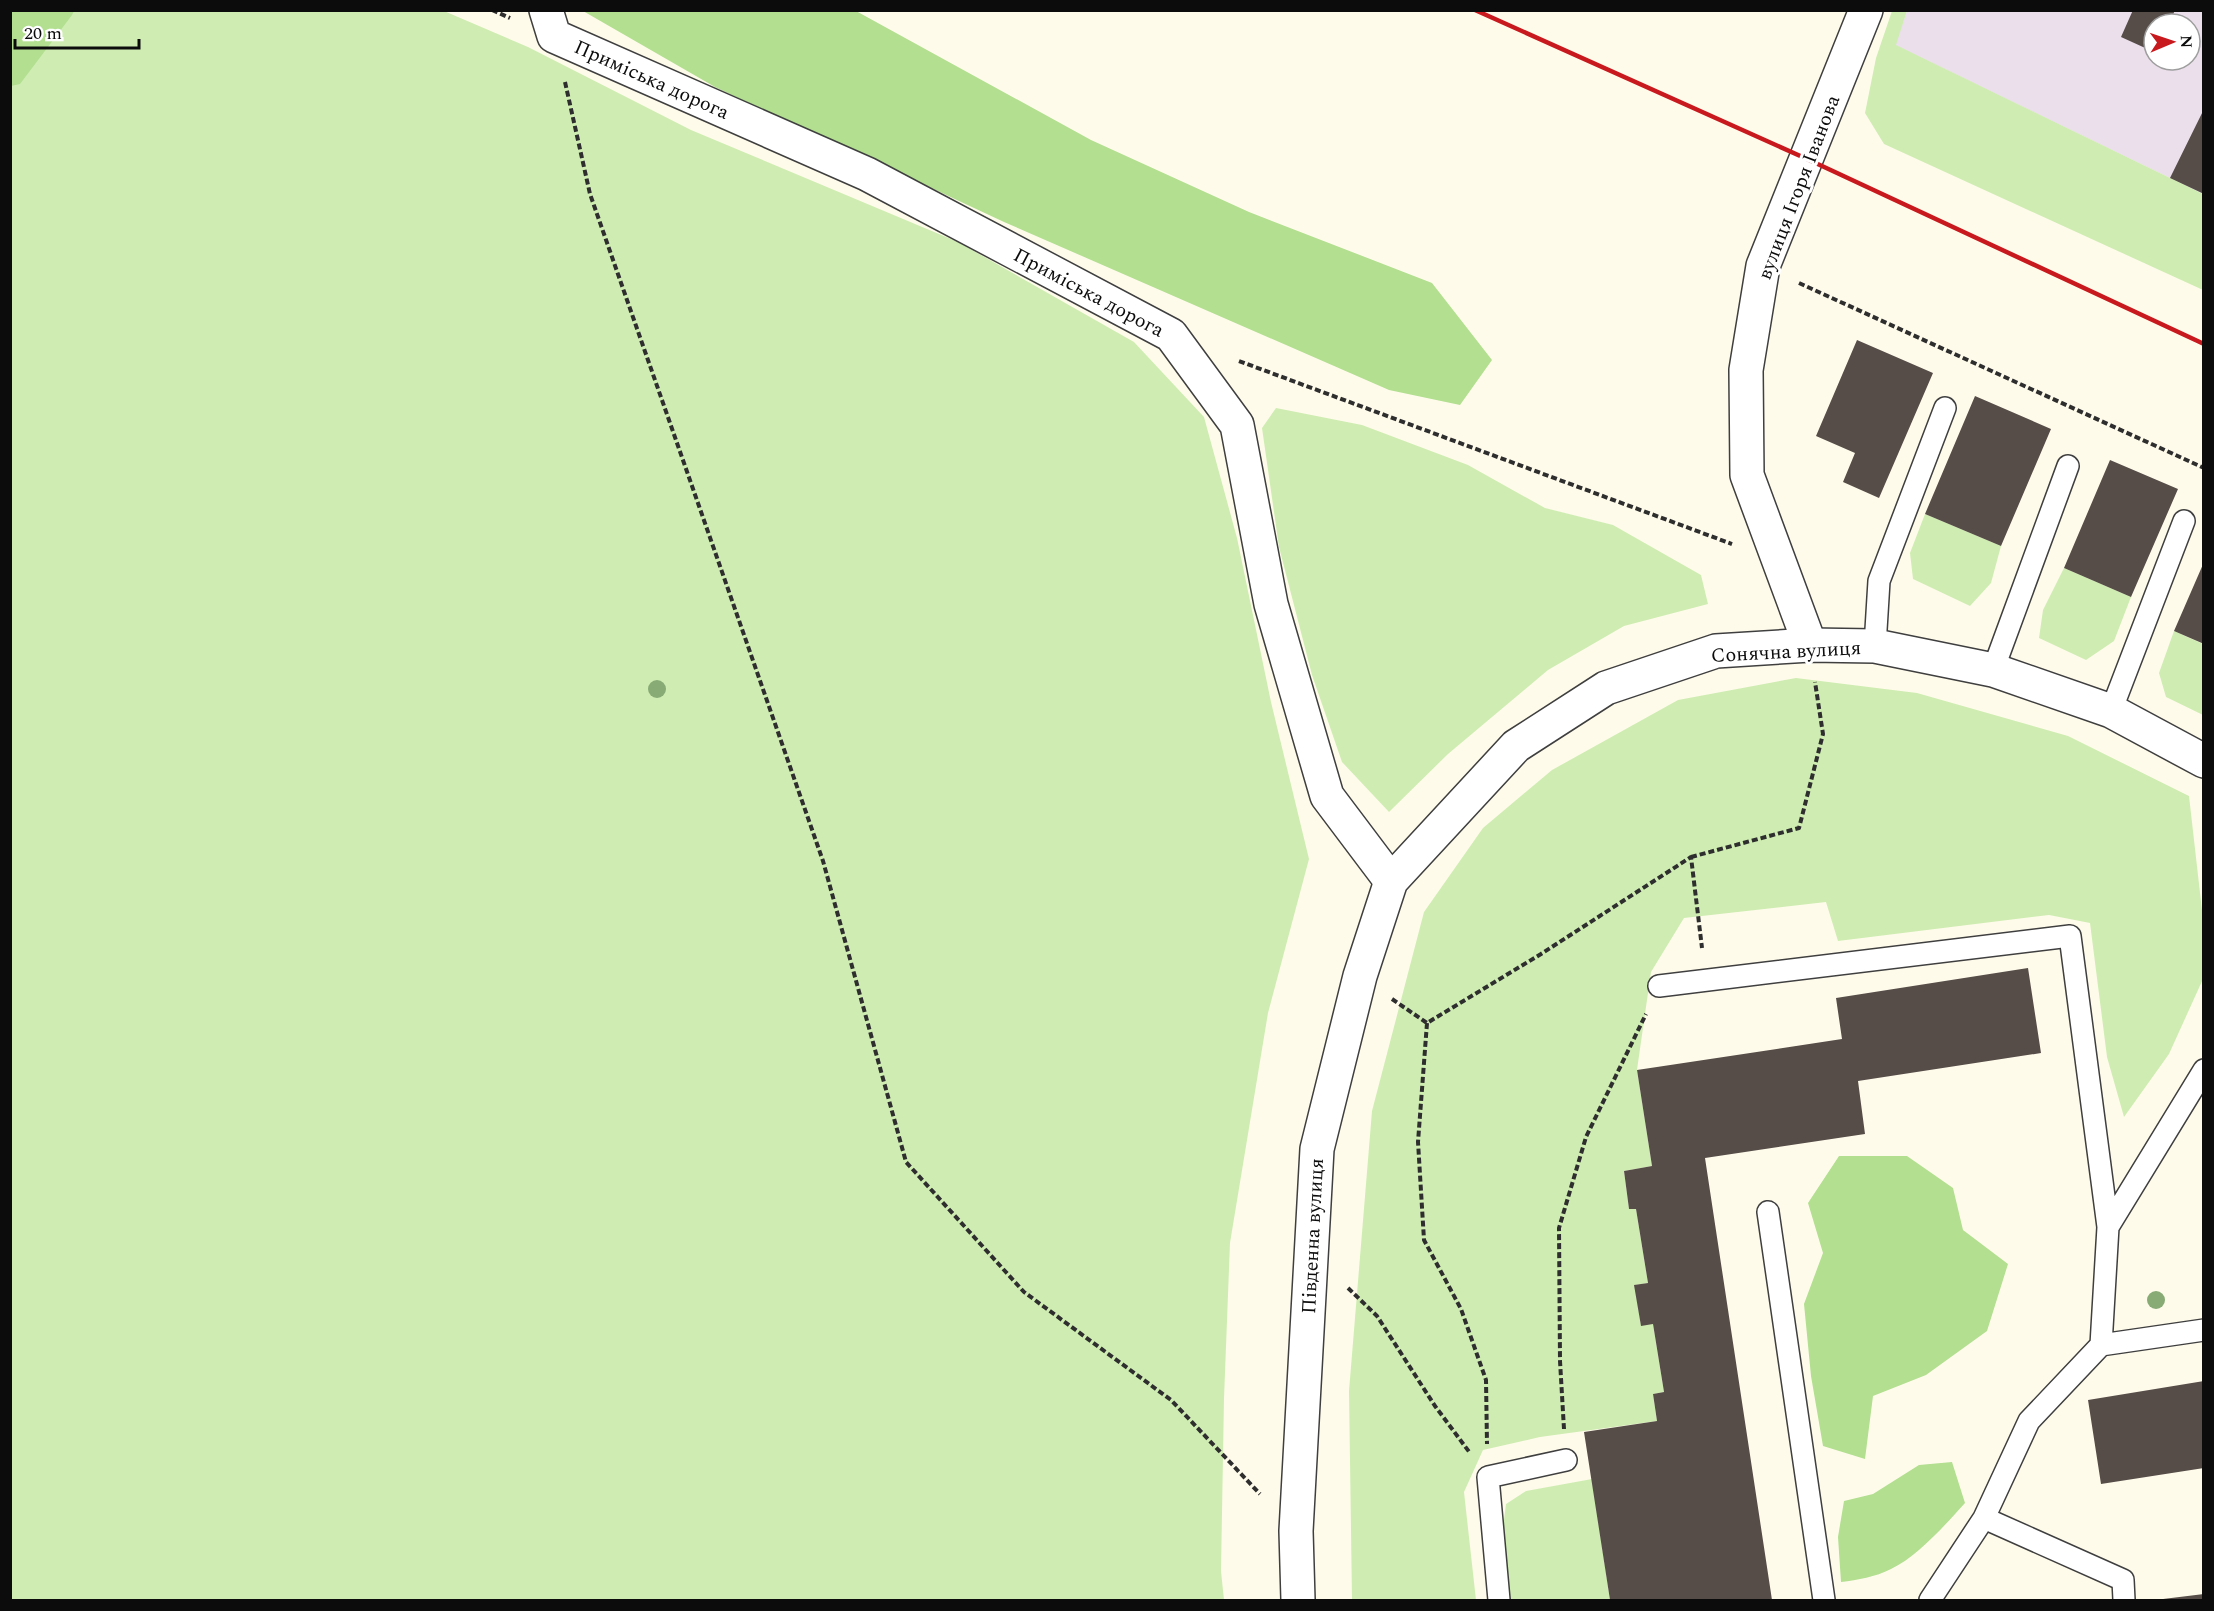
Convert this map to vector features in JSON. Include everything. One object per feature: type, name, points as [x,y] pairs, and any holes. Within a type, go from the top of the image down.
[{"type":"street","name":"вулиця Ігоря Іванова","points":[[1810,645],[1747,475],[1746,370],[1763,266],[1808,159],[1866,10]]},
{"type":"street","name":"Приміська дорога","points":[[550,23],[867,174],[1171,335],[1237,425],[1271,604],[1327,796],[1391,880]]},
{"type":"street","name":"Сонячна вулиця","points":[[1391,880],[1516,746],[1606,688],[1716,651],[1810,645],[1875,646],[1993,670],[2111,711],[2204,761]]},
{"type":"street","name":"Південна вулиця","points":[[1298,1600],[1296,1531],[1317,1149],[1360,976],[1391,880]]},
{"type":"lane","points":[[1875,646],[1879,581],[1945,408]]},
{"type":"lane","points":[[1993,670],[2068,466]]},
{"type":"lane","points":[[2111,711],[2184,521]]},
{"type":"lane","points":[[1659,986],[2070,936],[2108,1227],[2101,1345]]},
{"type":"lane","points":[[2108,1227],[2204,1070]]},
{"type":"lane","points":[[1768,1212],[1824,1600]]},
{"type":"lane","points":[[1930,1600],[1983,1518],[2029,1421],[2101,1345],[2204,1330]]},
{"type":"lane","points":[[1499,1600],[1488,1477],[1566,1461]]},
{"type":"lane","points":[[1983,1518],[2123,1580],[2124,1600]]},
{"type":"path","points":[[492,10],[550,23],[590,194],[823,861],[906,1162],[1024,1292],[1171,1400],[1296,1531]]},
{"type":"path","points":[[1763,266],[2204,468]]},
{"type":"path","points":[[1237,360],[1781,562]]},
{"type":"path","points":[[1427,1023],[1541,954],[1691,857],[1799,828],[1823,734],[1810,645]]},
{"type":"path","points":[[1691,857],[1706,981]]},
{"type":"path","points":[[1360,976],[1427,1023]]},
{"type":"path","points":[[1566,1461],[1560,1361],[1559,1228],[1586,1137],[1659,986]]},
{"type":"path","points":[[1427,1023],[1418,1142],[1424,1240],[1461,1309],[1486,1380],[1488,1477]]},
{"type":"path","points":[[1311,1254],[1377,1316],[1435,1407],[1488,1477]]},
{"type":"shaded area","points":[[1907,11],[2203,11],[2203,194],[1895,45]]},
{"type":"green space","points":[[10,11],[74,11],[20,84],[11,86]]},
{"type":"green space","points":[[11,11],[444,11],[528,47],[691,130],[958,242],[1134,342],[1204,417],[1237,538],[1271,702],[1309,859],[1268,1013],[1230,1243],[1221,1571],[1224,1600],[11,1600]]},
{"type":"green space","points":[[583,11],[856,11],[1091,140],[1249,212],[1432,283],[1492,360],[1460,405],[1389,390],[1004,222],[715,87]]},
{"type":"green space","points":[[1892,11],[1907,11],[1896,45],[2203,194],[2203,290],[1884,144],[1865,113],[1876,58]]},
{"type":"green space","points":[[1276,408],[1362,425],[1468,465],[1545,508],[1613,525],[1701,575],[1708,604],[1624,626],[1548,670],[1448,754],[1389,812],[1342,762],[1312,675],[1279,547],[1262,428]]},
{"type":"green space","points":[[1925,514],[2001,546],[1991,583],[1970,606],[1913,579],[1910,553]]},
{"type":"green space","points":[[2064,568],[2131,597],[2114,641],[2086,660],[2039,638],[2043,610]]},
{"type":"green space","points":[[2174,631],[2203,644],[2203,715],[2166,697],[2159,673]]},
{"type":"green space","points":[[1796,678],[1917,693],[2068,736],[2189,796],[2203,919],[2203,979],[2169,1054],[2124,1117],[2107,1057],[2090,923],[2049,915],[1838,941],[1826,902],[1684,918],[1651,972],[1637,1070],[1652,1166],[1624,1171],[1629,1209],[1636,1209],[1648,1283],[1635,1285],[1641,1325],[1653,1324],[1664,1392],[1653,1394],[1657,1421],[1540,1437],[1483,1450],[1464,1492],[1476,1600],[1352,1600],[1349,1391],[1372,1111],[1424,912],[1483,828],[1552,770],[1678,700]]},
{"type":"green space","points":[[1839,1156],[1907,1156],[1953,1188],[1963,1230],[2008,1264],[1987,1331],[1926,1375],[1873,1396],[1865,1459],[1823,1446],[1811,1376],[1804,1304],[1823,1253],[1808,1203]]},
{"type":"green space","points":[[1952,1462],[1965,1503],[1931,1539],[1901,1564],[1873,1576],[1841,1582],[1838,1537],[1844,1501],[1873,1494],[1919,1465]]},
{"type":"green space","points":[[1592,1479],[1610,1600],[1510,1600],[1502,1536],[1506,1504],[1526,1491]]},
{"type":"building","points":[[2133,10],[2175,10],[2174,12],[2142,12],[2142,47],[2121,37]]},
{"type":"building","points":[[2204,109],[2204,194],[2170,178]]},
{"type":"building","points":[[1857,340],[1933,373],[1879,498],[1843,482],[1855,453],[1816,436]]},
{"type":"building","points":[[1975,396],[2051,429],[2001,546],[1925,514]]},
{"type":"building","points":[[2110,460],[2178,489],[2131,597],[2064,568]]},
{"type":"building","points":[[2204,562],[2204,644],[2174,631]]},
{"type":"building","points":[[2028,968],[2041,1053],[1858,1081],[1865,1134],[1705,1158],[1772,1600],[1610,1600],[1584,1432],[1657,1421],[1653,1394],[1664,1392],[1653,1324],[1641,1326],[1634,1285],[1648,1283],[1636,1209],[1629,1209],[1624,1171],[1652,1166],[1637,1070],[1842,1039],[1836,998]]},
{"type":"building","points":[[2204,1381],[2204,1468],[2101,1484],[2088,1400]]},
{"type":"building","points":[[2204,1594],[2204,1600],[2163,1600],[2163,1599]]},
{"type":"railway","points":[[1475,10],[1807,159],[2204,344]]}]
